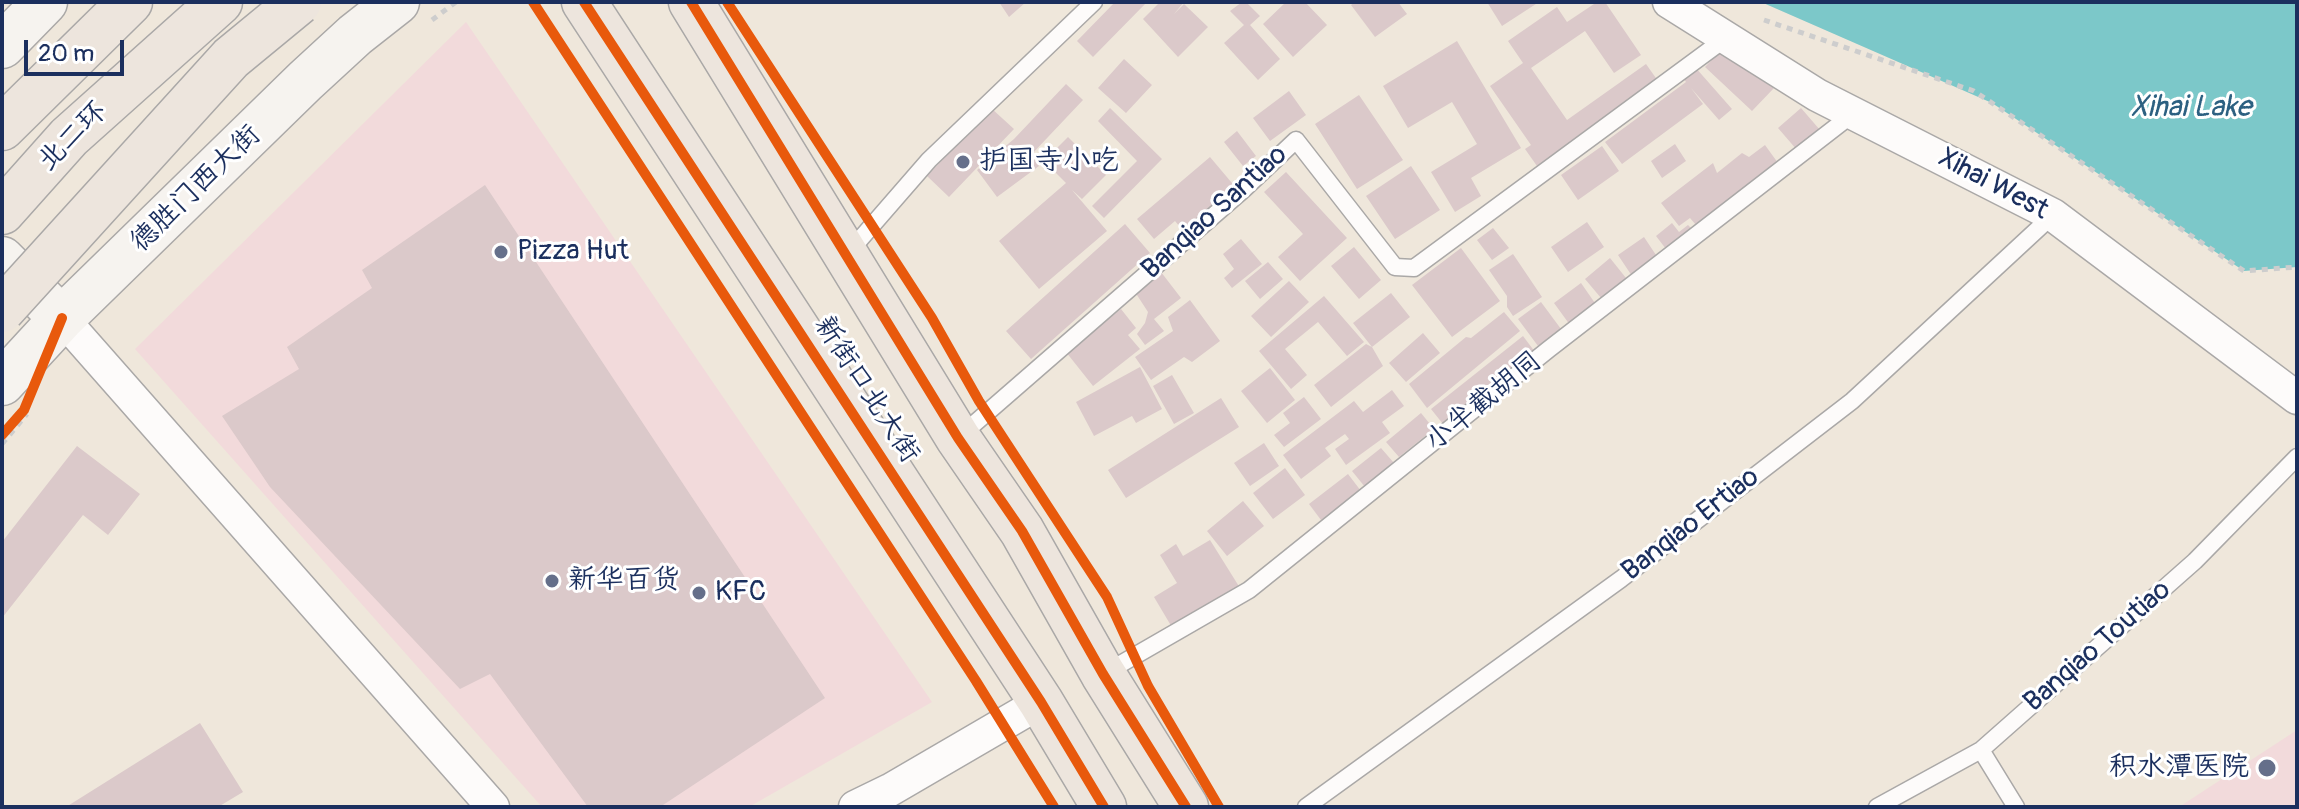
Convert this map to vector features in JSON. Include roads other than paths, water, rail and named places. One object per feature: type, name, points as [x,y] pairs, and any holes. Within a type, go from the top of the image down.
[{"type":"main road","name":"北二环","points":[[2,128],[130,2]]},
{"type":"main road","name":"北二环","points":[[2,212],[69,137],[220,2]]},
{"type":"main road","points":[[2,310],[231,58],[299,2]]},
{"type":"main road","name":"新街口北大街","points":[[584,2],[1041,702],[1104,807]]},
{"type":"main road","name":"新街口北大街","points":[[691,2],[958,438],[1022,531],[1103,674],[1186,807]]},
{"type":"street","points":[[2,46],[45,2]]},
{"type":"street","name":"德胜门西大街","points":[[16,390],[62,318],[345,44],[397,2]]},
{"type":"street","name":"Xihai West","points":[[1669,2],[1817,95],[2053,215],[2297,398]]},
{"type":"street","points":[[2,259],[62,318],[493,807]]},
{"type":"street","points":[[855,807],[890,790],[1041,702]]},
{"type":"lane","points":[[846,255],[929,160],[1094,2]]},
{"type":"lane","name":"Banqiao Santiao","points":[[958,438],[1296,140],[1395,267],[1414,268],[1726,38]]},
{"type":"lane","name":"小半截胡同","points":[[1103,674],[1249,590],[1549,349],[1854,113]]},
{"type":"lane","name":"Banqiao Ertiao","points":[[1306,807],[1621,579],[1852,401],[2053,215]]},
{"type":"lane","name":"Banqiao Toutiao","points":[[1877,807],[1981,750],[2195,561],[2297,457]]},
{"type":"lane","points":[[1981,750],[2016,807]]},
{"type":"water","name":"Xihai Lake","points":[[1761,2],[2297,2],[2297,267],[2244,271],[1992,103]]},
{"type":"place","name":"护国寺小吃","points":[[963,162]]},
{"type":"place","name":"Pizza Hut","points":[[501,252]]},
{"type":"place","name":"新华百货","points":[[552,581]]},
{"type":"place","name":"KFC","points":[[699,593]]},
{"type":"place","name":"积水潭医院","points":[[2267,768]]}]
